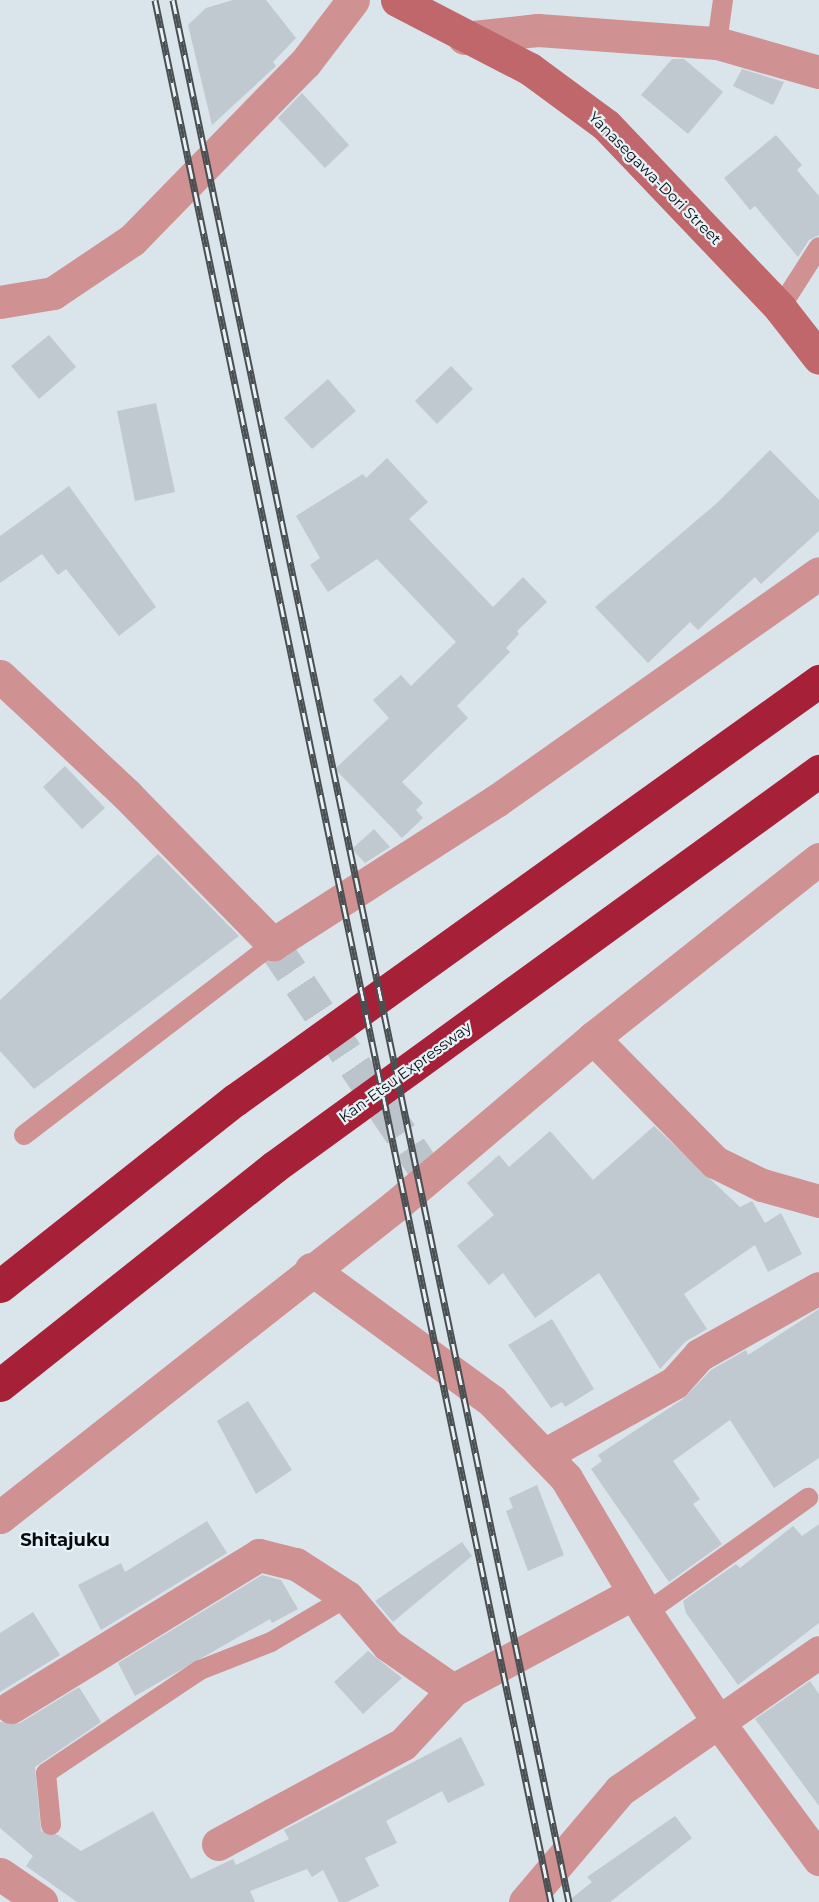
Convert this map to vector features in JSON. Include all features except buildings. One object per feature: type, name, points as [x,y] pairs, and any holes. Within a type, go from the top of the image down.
[{"type":"highway","points":[[0,1286],[235,1100],[819,681]]},
{"type":"highway","name":"Kan-Etsu Expressway","points":[[0,1385],[274,1167],[819,771]]},
{"type":"street","points":[[0,302],[53,293],[132,240],[305,63],[353,0]]},
{"type":"street","name":"Yanasegawa-Dori Street","points":[[397,0],[464,38],[530,69],[606,125],[780,308],[819,358]]},
{"type":"street","points":[[464,38],[538,30],[717,44],[819,72]]},
{"type":"street","points":[[0,676],[127,795],[273,944],[496,801],[819,573]]},
{"type":"street","points":[[0,1517],[430,1177],[592,1038],[819,859]]},
{"type":"street","points":[[592,1038],[715,1162],[762,1185],[819,1201]]},
{"type":"street","points":[[311,1269],[492,1401],[566,1478],[640,1603],[719,1723],[819,1859]]},
{"type":"street","points":[[544,1455],[674,1383],[699,1355],[819,1288]]},
{"type":"street","points":[[11,1707],[259,1555],[296,1564],[347,1597],[388,1645],[453,1690]]},
{"type":"street","points":[[218,1844],[403,1743],[453,1690],[640,1603]]},
{"type":"street","points":[[525,1902],[620,1790],[819,1652]]},
{"type":"street","points":[[0,1874],[40,1902]]},
{"type":"lane","points":[[717,44],[723,0]]},
{"type":"lane","points":[[780,308],[819,247]]},
{"type":"lane","points":[[24,1135],[273,944]]},
{"type":"lane","points":[[640,1603],[807,1498]]},
{"type":"lane","points":[[51,1825],[46,1773],[200,1670],[271,1642],[347,1597]]},
{"type":"tunnel","points":[[273,944],[430,1177]]},
{"type":"railway","points":[[155,0],[551,1902]]},
{"type":"railway","points":[[173,0],[569,1902]]},
{"type":"district","name":"Shitajuku","points":[[65,1540]]}]
